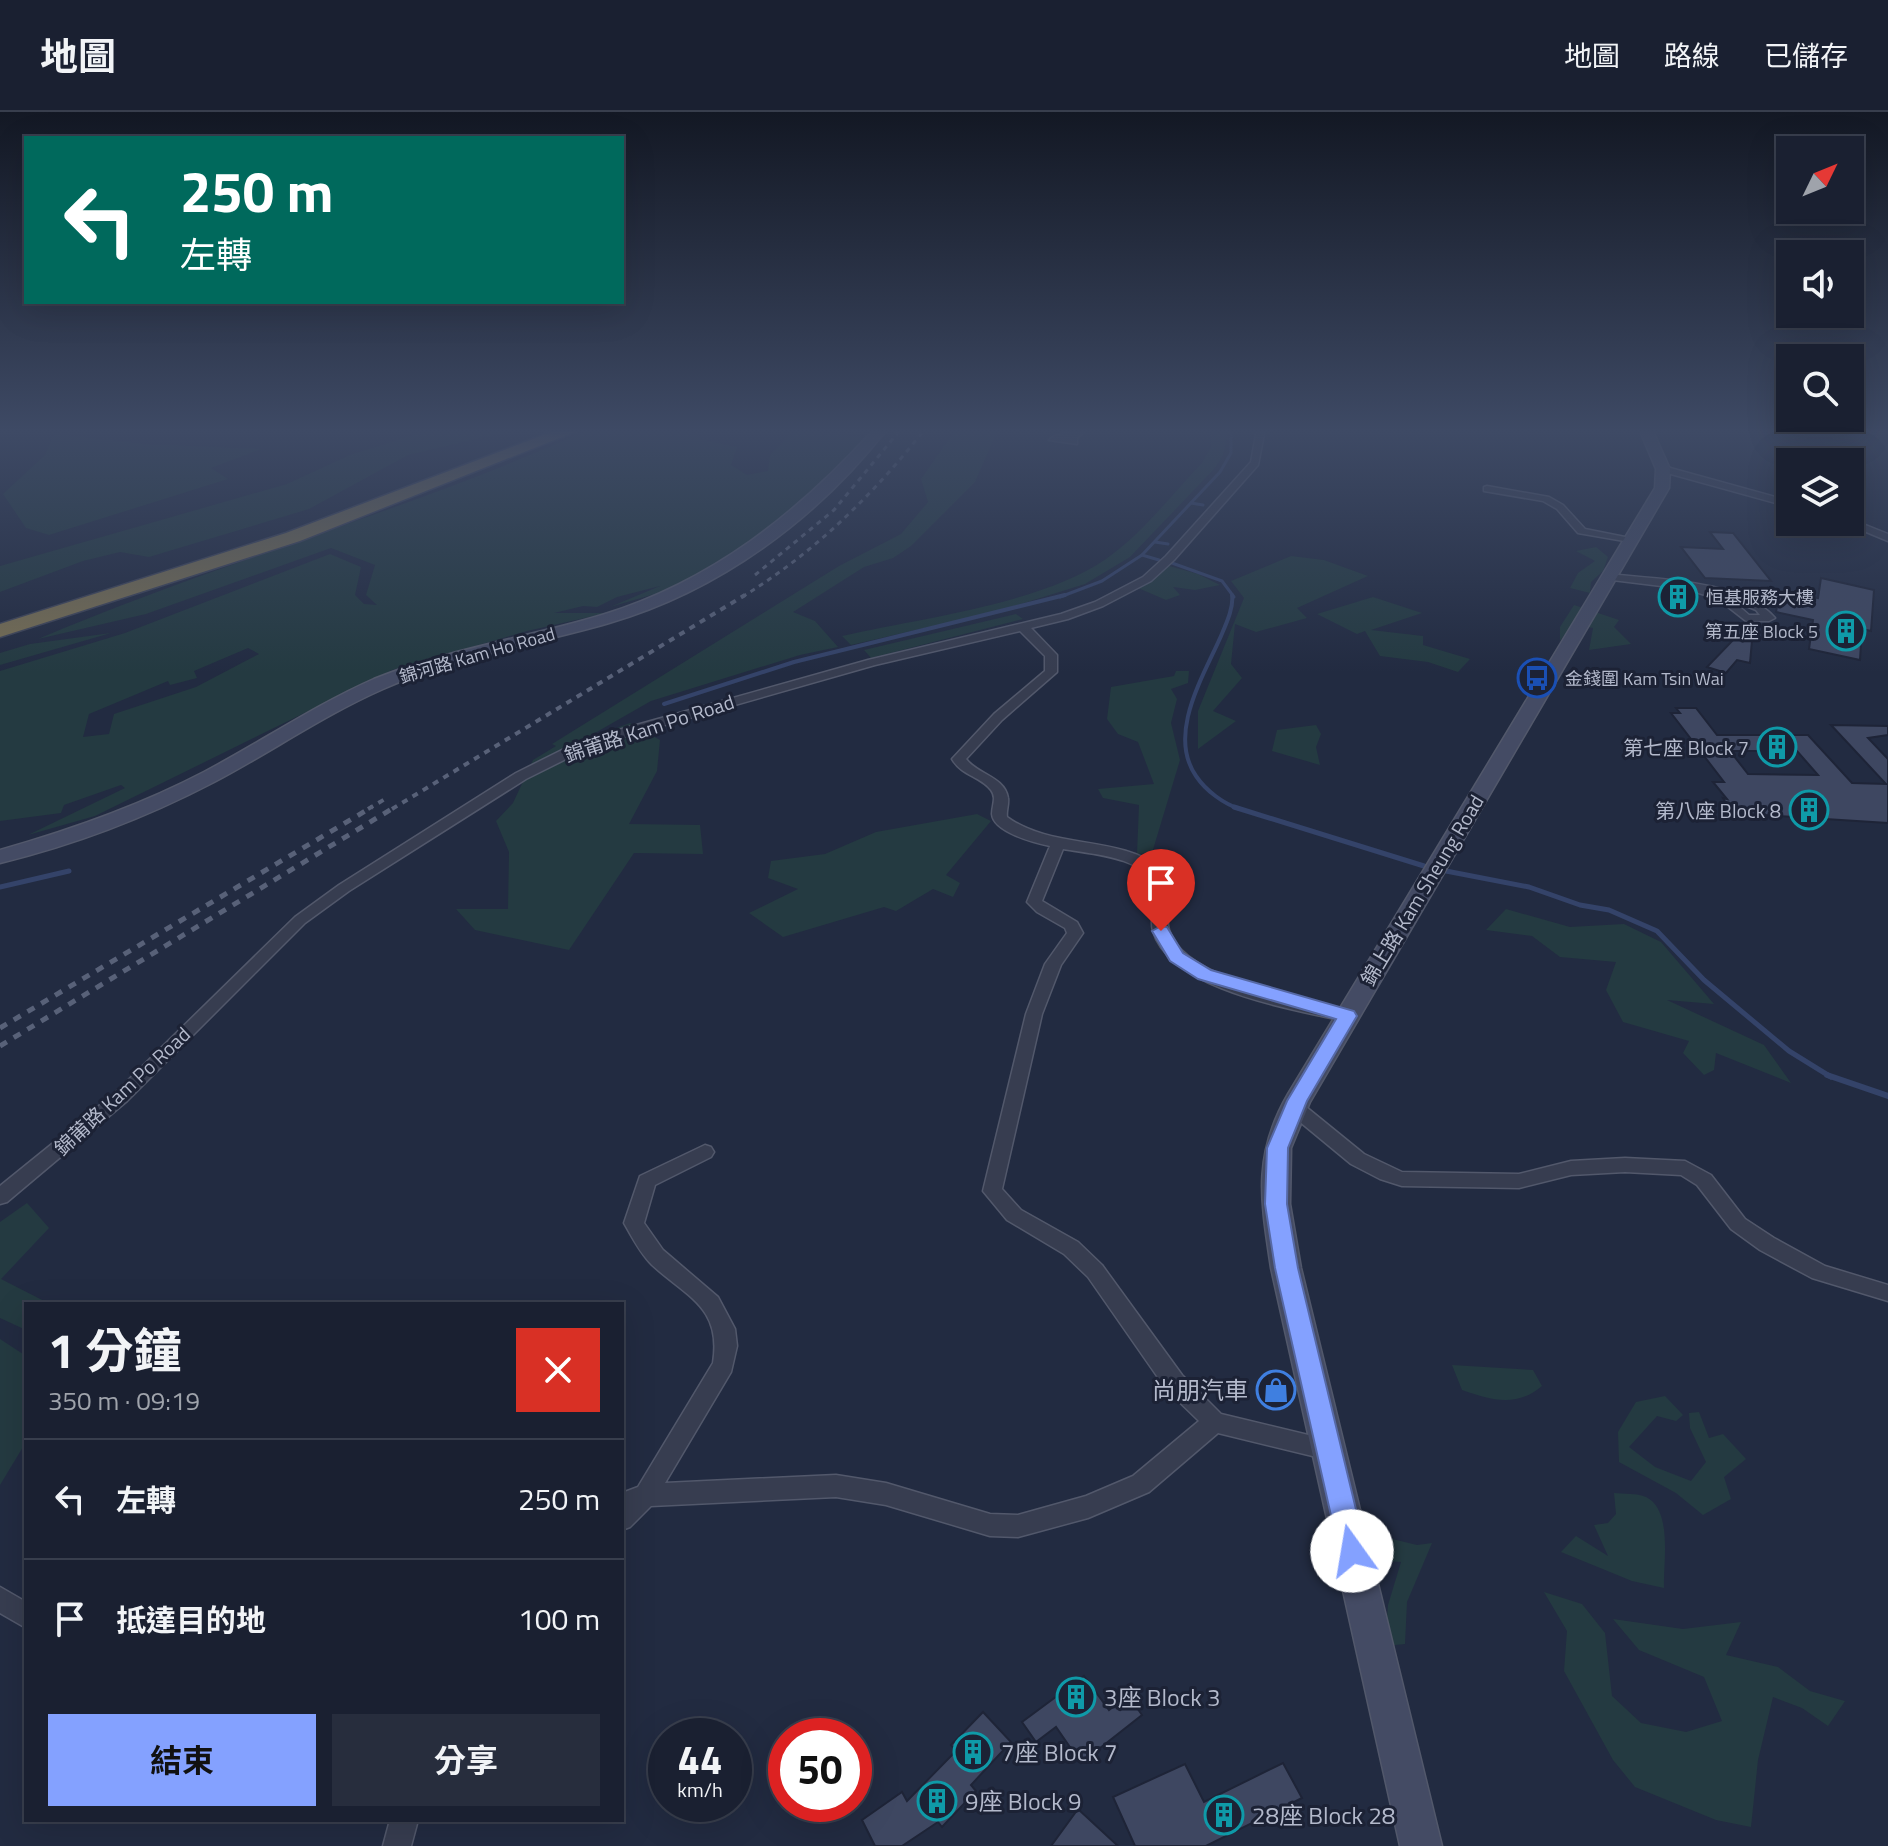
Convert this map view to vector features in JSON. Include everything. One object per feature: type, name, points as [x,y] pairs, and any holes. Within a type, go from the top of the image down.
[{"type":"highway","points":[[0,617],[331,510]]},
{"type":"highway","points":[[0,631],[293,537],[363,510]]},
{"type":"main road","name":"錦河路 Kam Ho Road","points":[[0,857],[63,838],[163,800],[392,678],[456,657],[609,619],[707,578],[748,553],[801,510]]},
{"type":"main road","name":"錦上路 Kam Sheung Road","points":[[1421,1846],[1286,1268],[1276,1204],[1277,1148],[1294,1107],[1648,510]]},
{"type":"street","name":"錦莆路 Kam Po Road","points":[[0,1197],[121,1097],[300,920],[344,888],[535,768],[619,734],[872,662],[1083,611],[1129,590],[1156,572],[1212,510]]},
{"type":"street","points":[[1563,510],[1582,531],[1630,539]]},
{"type":"street","points":[[1864,528],[1888,538]]},
{"type":"street","points":[[1608,577],[1690,588],[1712,592],[1742,601],[1766,613],[1769,618],[1746,618],[1722,597],[1690,588]]},
{"type":"street","points":[[1022,626],[1051,655],[1054,661],[1051,672],[998,717],[959,759],[964,768],[997,789],[1001,800],[997,814],[1005,825],[1025,836],[1133,859],[1160,876],[1167,888],[1161,931],[1177,957],[1190,967],[1230,984],[1348,1016]]},
{"type":"street","points":[[1058,843],[1034,902],[1069,922],[1075,933],[1053,964],[1034,1014],[992,1191],[1014,1215],[1071,1248],[1095,1271],[1174,1382],[1215,1422],[1329,1450]]},
{"type":"street","points":[[1294,1107],[1357,1159],[1402,1179],[1519,1181],[1571,1168],[1625,1165],[1685,1168],[1704,1180],[1738,1224],[1767,1244],[1819,1272],[1888,1293]]},
{"type":"street","points":[[624,1517],[646,1495],[723,1365],[729,1344],[722,1318],[698,1289],[659,1259],[634,1223],[647,1181],[705,1152]]},
{"type":"street","points":[[624,1503],[646,1495],[836,1486],[886,1494],[990,1525],[1018,1526],[1088,1507],[1141,1484],[1215,1422]]},
{"type":"street","points":[[0,1599],[24,1615]]},
{"type":"street","points":[[397,1846],[403,1822]]},
{"type":"shaded area","points":[[14,510],[129,510],[49,535],[26,528]]},
{"type":"shaded area","points":[[196,510],[306,510],[149,557],[120,552],[83,561],[0,592],[0,566]]},
{"type":"shaded area","points":[[791,510],[772,528],[672,589],[610,607],[660,586],[617,597],[597,607],[583,606],[554,613],[607,613],[527,631],[392,670],[95,816],[28,835],[125,788],[121,785],[64,805],[61,813],[0,821],[0,671],[125,633],[330,554],[361,567],[355,595],[364,604],[377,605],[366,595],[375,565],[331,548],[146,614],[38,639],[175,585],[384,511]],"holes":[[[248,648],[259,654],[196,687],[114,714],[109,734],[83,737],[89,714],[168,681],[170,685],[197,678],[194,671]]]},
{"type":"shaded area","points":[[921,510],[947,510],[911,546],[893,558],[864,567],[793,612],[815,621],[838,647],[800,655],[651,701],[581,741],[630,723],[660,740],[657,771],[629,824],[700,825],[703,854],[634,853],[569,950],[475,930],[456,909],[508,909],[509,852],[496,821],[513,803],[533,760],[556,746],[552,744],[839,566],[901,534]]},
{"type":"shaded area","points":[[1159,510],[1175,510],[1130,557],[1085,584],[998,611],[851,645],[842,636],[979,608],[1048,587],[1106,559]]},
{"type":"shaded area","points":[[1596,547],[1608,557],[1603,571],[1591,582],[1590,593],[1570,588],[1578,573],[1595,561],[1576,551]]},
{"type":"shaded area","points":[[1291,556],[1324,560],[1368,576],[1297,608],[1307,618],[1256,632],[1235,624],[1231,664],[1242,678],[1213,711],[1236,721],[1198,749],[1198,711],[1244,598],[1231,581]]},
{"type":"shaded area","points":[[1169,566],[1198,574],[1220,585],[1195,590],[1173,587],[1180,595],[1166,600],[1138,588]]},
{"type":"shaded area","points":[[1373,597],[1422,613],[1371,630],[1423,636],[1423,645],[1470,659],[1458,672],[1428,662],[1380,656],[1365,631],[1357,634],[1317,614]]},
{"type":"shaded area","points":[[1574,605],[1619,620],[1614,627],[1631,644],[1589,650],[1593,628],[1573,624],[1560,641],[1560,627]]},
{"type":"shaded area","points":[[1016,614],[1023,619],[871,658],[864,650]]},
{"type":"shaded area","points":[[111,633],[0,665],[0,653],[30,644]]},
{"type":"shaded area","points":[[1176,671],[1189,671],[1188,683],[1171,689],[1177,699],[1171,723],[1180,760],[1152,853],[1137,854],[1139,805],[1103,798],[1098,789],[1154,784],[1138,742],[1118,734],[1107,719],[1111,687],[1174,676]]},
{"type":"shaded area","points":[[1316,725],[1321,734],[1316,747],[1320,765],[1272,751],[1277,730]]},
{"type":"shaded area","points":[[977,814],[991,821],[946,875],[960,883],[953,897],[933,889],[896,911],[884,907],[783,937],[749,913],[798,889],[768,878],[771,861],[825,854],[876,832]]},
{"type":"shaded area","points":[[1506,909],[1570,927],[1624,924],[1661,942],[1714,1004],[1667,1000],[1764,1045],[1791,1083],[1716,1053],[1714,1070],[1704,1075],[1683,1053],[1689,1041],[1623,1022],[1606,990],[1616,962],[1560,957],[1532,936],[1486,930]]},
{"type":"shaded area","points":[[27,1203],[49,1228],[1,1279],[46,1302],[24,1302],[24,1329],[0,1318],[0,1222]]},
{"type":"shaded area","points":[[0,1339],[24,1355],[24,1445],[0,1485]]},
{"type":"shaded area","points":[[1452,1365],[1533,1370],[1542,1386],[1513,1400],[1483,1397],[1462,1390]]},
{"type":"shaded area","points":[[1665,1396],[1683,1415],[1676,1421],[1657,1416],[1629,1447],[1655,1467],[1691,1481],[1706,1462],[1690,1428],[1689,1413],[1699,1412],[1709,1438],[1723,1434],[1746,1459],[1724,1477],[1731,1499],[1703,1515],[1676,1493],[1619,1462],[1618,1432],[1636,1402]]},
{"type":"shaded area","points":[[1614,1493],[1646,1497],[1660,1513],[1665,1538],[1664,1588],[1632,1581],[1561,1552],[1576,1536],[1608,1556],[1594,1525],[1608,1523],[1616,1514]]},
{"type":"shaded area","points":[[1376,1535],[1417,1545],[1432,1543],[1407,1602],[1405,1644],[1385,1646],[1388,1605],[1401,1562],[1374,1560]]},
{"type":"shaded area","points":[[1544,1592],[1582,1604],[1605,1633],[1612,1696],[1641,1723],[1686,1732],[1722,1721],[1704,1677],[1639,1650],[1613,1619],[1683,1629],[1741,1622],[1726,1655],[1778,1667],[1810,1691],[1845,1701],[1828,1726],[1802,1708],[1773,1697],[1758,1760],[1751,1827],[1716,1820],[1635,1787],[1613,1760],[1564,1671],[1567,1631]]},
{"type":"building","points":[[1710,532],[1733,533],[1771,581],[1705,578],[1681,547],[1723,549]]},
{"type":"building","points":[[1821,578],[1874,590],[1871,631],[1862,629],[1860,660],[1809,649],[1813,620],[1776,612],[1780,591],[1818,598]]},
{"type":"building","points":[[1735,626],[1753,629],[1750,663],[1737,660],[1726,673],[1707,667],[1734,639]]},
{"type":"building","points":[[1676,708],[1696,708],[1717,735],[1808,735],[1852,783],[1886,784],[1831,725],[1888,726],[1888,735],[1868,738],[1888,759],[1888,823],[1731,813],[1723,798],[1727,799],[1713,782],[1724,782],[1671,713],[1680,713]],"holes":[[[1730,751],[1797,751],[1818,775],[1748,774]]]},
{"type":"building","points":[[1084,1676],[1109,1710],[1128,1695],[1142,1715],[1081,1763],[1056,1727],[1036,1742],[1022,1722]]},
{"type":"building","points":[[983,1712],[1011,1742],[971,1785],[976,1791],[942,1827],[938,1822],[902,1846],[875,1846],[863,1822],[872,1822],[872,1813],[902,1792],[907,1801],[956,1751],[951,1745]]},
{"type":"building","points":[[1283,1763],[1302,1798],[1206,1846],[1135,1846],[1113,1797],[1185,1764],[1204,1802]]},
{"type":"building","points":[[1078,1809],[1118,1846],[1051,1846]]},
{"type":"waterway","points":[[1142,555],[1184,510]]},
{"type":"waterway","points":[[1155,542],[1168,544]]},
{"type":"waterway","points":[[1060,597],[1102,581],[1142,555]]},
{"type":"waterway","points":[[1142,555],[1159,560]]},
{"type":"waterway","points":[[1172,563],[1222,581],[1234,597]]},
{"type":"waterway","points":[[664,704],[794,662],[1065,595]]},
{"type":"waterway","points":[[1232,595],[1227,621],[1191,706],[1185,742],[1188,760],[1200,782],[1216,796],[1239,808]]},
{"type":"waterway","points":[[1234,807],[1239,808]]},
{"type":"waterway","points":[[1239,808],[1424,866]]},
{"type":"waterway","points":[[0,887],[69,871]]},
{"type":"waterway","points":[[1446,871],[1529,887],[1580,905],[1609,910],[1657,931],[1704,980],[1789,1051],[1829,1076]]},
{"type":"waterway","points":[[1829,1076],[1888,1096]]},
{"type":"railway","points":[[755,575],[834,510]]},
{"type":"railway","points":[[742,597],[794,561],[853,510]]},
{"type":"railway","points":[[392,809],[745,595]]},
{"type":"railway","points":[[368,809],[385,799]]},
{"type":"railway","points":[[0,1028],[372,807]]},
{"type":"railway","points":[[0,1046],[395,807]]},
{"type":"place","name":"恒基服務大樓","points":[[1678,597]]},
{"type":"place","name":"第五座 Block 5","points":[[1846,631]]},
{"type":"place","name":"金錢圍 Kam Tsin Wai","points":[[1537,678]]},
{"type":"place","name":"第七座 Block 7","points":[[1777,747]]},
{"type":"place","name":"第八座 Block 8","points":[[1809,810]]},
{"type":"place","name":"尚朋汽車","points":[[1276,1390]]},
{"type":"place","name":"3座 Block 3","points":[[1076,1697]]},
{"type":"place","name":"7座 Block 7","points":[[973,1752]]},
{"type":"place","name":"9座 Block 9","points":[[937,1801]]},
{"type":"place","name":"28座 Block 28","points":[[1224,1815]]},
{"type":"route","points":[[1161,931],[1177,957],[1205,975],[1348,1016],[1297,1101],[1277,1148],[1276,1204],[1286,1268],[1352,1551]]}]
